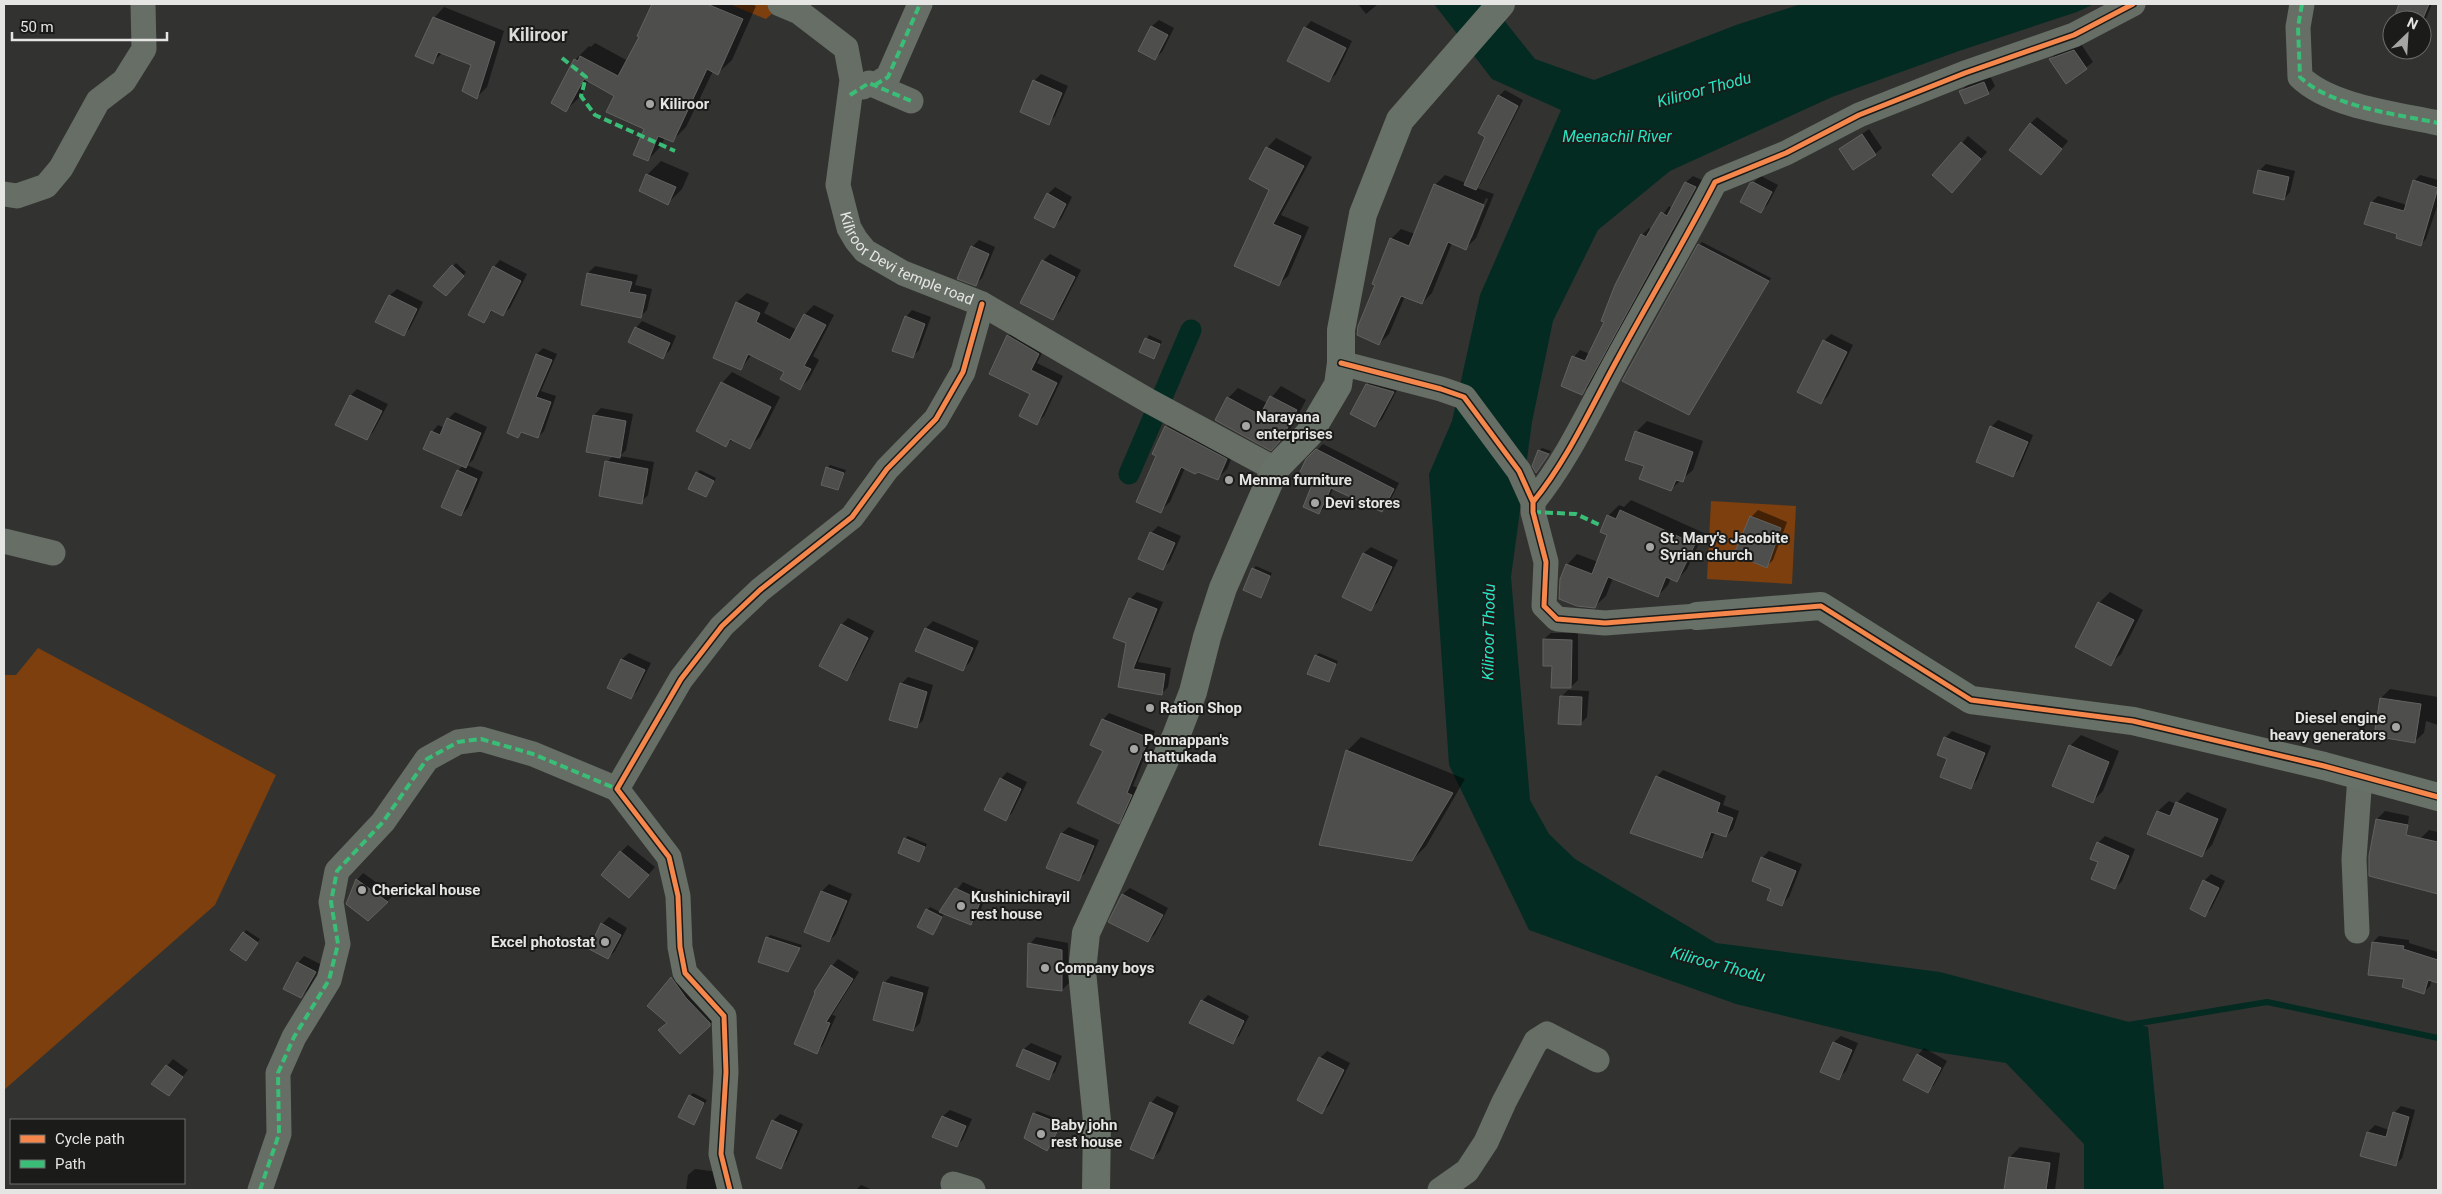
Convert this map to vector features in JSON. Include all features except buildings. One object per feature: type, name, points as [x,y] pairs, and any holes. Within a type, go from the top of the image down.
[{"type":"main road","points":[[1096,1190],[1097,1121],[1082,970],[1086,933],[1176,736],[1193,692],[1207,637],[1223,588],[1275,469],[1309,434],[1338,385],[1341,364],[1341,330],[1363,214],[1400,120],[1501,4]]},
{"type":"main road","points":[[1697,616],[1821,606],[1971,700],[2133,721],[2360,776],[2438,797]]},
{"type":"street","points":[[4,194],[17,196],[46,186],[61,168],[98,101],[124,81],[144,49],[143,4]]},
{"type":"street","points":[[875,85],[888,77],[920,4]]},
{"type":"street","points":[[1530,496],[1544,488],[1570,447],[1681,248],[1715,182],[1786,153],[1859,115],[1965,73],[2074,35],[2133,4]]},
{"type":"street","points":[[2302,4],[2298,27],[2300,77],[2312,88],[2357,104],[2438,123]]},
{"type":"street","name":"Kiliroor Devi temple road","points":[[789,8],[846,48],[852,80],[838,185],[850,228],[856,240],[865,251],[903,273],[982,304],[1149,401],[1275,469]]},
{"type":"street","points":[[850,95],[869,83],[911,101]]},
{"type":"street","points":[[617,788],[681,679],[722,626],[760,590],[852,518],[887,469],[936,419],[963,372],[982,304]]},
{"type":"street","points":[[1341,364],[1441,389],[1464,397],[1519,471],[1530,496],[1546,562],[1544,606],[1557,619],[1605,623],[1697,616]]},
{"type":"street","points":[[4,540],[53,553]]},
{"type":"street","points":[[260,1190],[279,1134],[278,1073],[294,1037],[329,980],[338,944],[331,902],[337,871],[383,822],[427,759],[458,742],[481,739],[533,754],[617,788],[669,857],[678,896],[680,947],[684,973],[724,1016],[726,1072],[720,1154],[730,1190]]},
{"type":"street","points":[[2357,931],[2354,858],[2360,776]]},
{"type":"street","points":[[1440,1190],[1467,1171],[1486,1142],[1504,1102],[1536,1041],[1547,1034],[1597,1060]]},
{"type":"shaded area","points":[[729,4],[783,4],[766,19]]},
{"type":"shaded area","points":[[1711,501],[1796,506],[1792,584],[1707,579]]},
{"type":"shaded area","points":[[38,648],[276,775],[215,905],[4,1090],[4,675],[16,675]]},
{"type":"water","name":"Meenachil River","points":[[1434,4],[1491,4],[1535,59],[1594,80],[1736,25],[1801,4],[2094,4],[2077,12],[1959,51],[1832,97],[1670,171],[1598,230],[1553,321],[1532,422],[1511,577],[1530,800],[1549,834],[1575,859],[1716,943],[1940,972],[2148,1027],[2164,1190],[2084,1190],[2084,1144],[2006,1063],[1923,1050],[1736,1004],[1529,930],[1449,765],[1429,474],[1452,421],[1480,295],[1561,110],[1492,79]]},
{"type":"waterway","points":[[1129,474],[1191,330]]},
{"type":"waterway","points":[[2128,1025],[2267,1002],[2438,1038]]},
{"type":"marked path","points":[[875,85],[888,77],[920,4]]},
{"type":"marked path","points":[[2302,4],[2298,27],[2300,77],[2329,96],[2346,102],[2365,108],[2438,123]]},
{"type":"marked path","points":[[562,58],[586,77],[581,96],[595,115],[675,151]]},
{"type":"marked path","points":[[850,95],[869,83],[911,101]]},
{"type":"marked path","points":[[1533,512],[1576,514],[1602,526]]},
{"type":"marked path","points":[[260,1190],[279,1134],[278,1073],[294,1037],[329,980],[338,944],[331,902],[337,871],[383,822],[427,759],[458,742],[481,739],[533,754],[617,789]]},
{"type":"cycle path","points":[[1533,502],[1568,450],[1715,182],[1786,153],[1859,115],[1965,73],[2074,35],[2133,4]]},
{"type":"cycle path","points":[[730,1190],[721,1154],[726,1072],[724,1016],[685,973],[680,947],[678,896],[669,857],[617,789],[681,679],[722,626],[760,590],[852,517],[887,469],[936,419],[963,372],[982,304]]},
{"type":"cycle path","points":[[1341,363],[1441,389],[1464,397],[1519,471],[1533,502],[1533,512],[1546,562],[1544,606],[1557,619],[1605,623],[1821,606],[1971,700],[2133,721],[2324,766],[2438,797]]},
{"type":"place","name":"Kiliroor","points":[[650,104]]},
{"type":"place","name":"Narayana enterprises","points":[[1246,426]]},
{"type":"place","name":"Menma furniture","points":[[1229,480]]},
{"type":"place","name":"Devi stores","points":[[1315,503]]},
{"type":"place","name":"St. Mary's Jacobite Syrian church","points":[[1650,547]]},
{"type":"place","name":"Ration Shop","points":[[1150,708]]},
{"type":"place","name":"Diesel engine heavy generators","points":[[2396,727]]},
{"type":"place","name":"Ponnappan's thattukada","points":[[1134,749]]},
{"type":"place","name":"Cherickal house","points":[[362,890]]},
{"type":"place","name":"Kushinichirayil rest house","points":[[961,906]]},
{"type":"place","name":"Excel photostat","points":[[605,942]]},
{"type":"place","name":"Company boys","points":[[1045,968]]},
{"type":"place","name":"Baby john rest house","points":[[1041,1134]]},
{"type":"district","name":"Kiliroor","points":[[538,35]]},
{"type":"water label","name":"Kiliroor Thodu","points":[[1704,89]]},
{"type":"water label","name":"Kiliroor Thodu","points":[[1488,632]]},
{"type":"water label","name":"Kiliroor Thodu","points":[[1718,964]]}]
